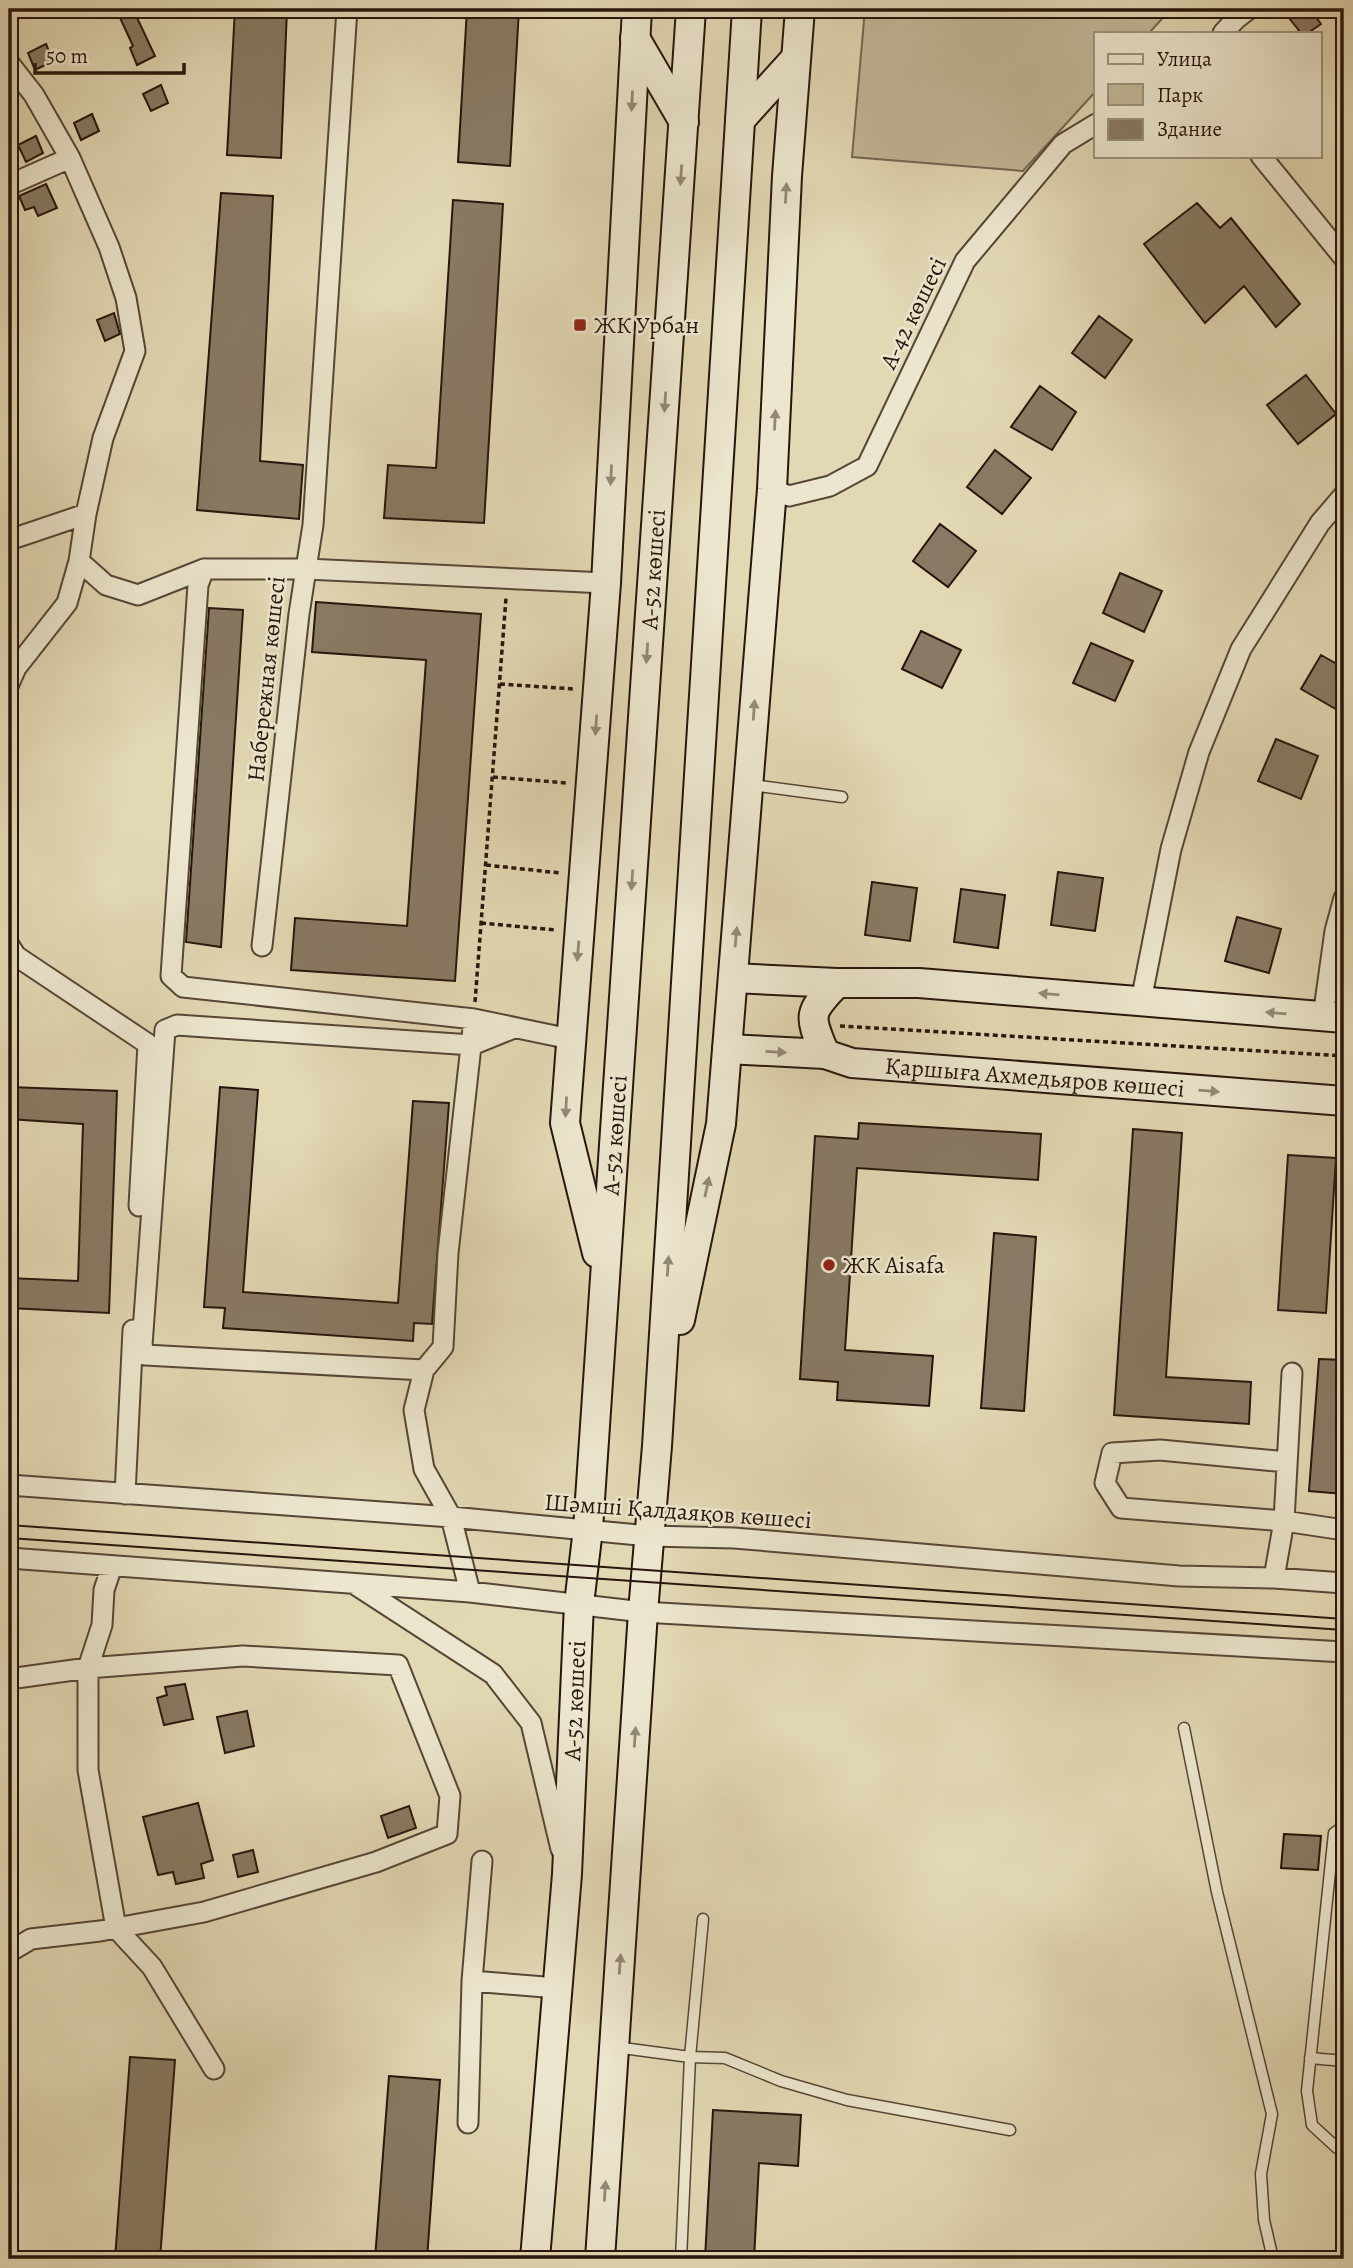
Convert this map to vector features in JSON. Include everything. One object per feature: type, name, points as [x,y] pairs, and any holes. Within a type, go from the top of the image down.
[{"type":"main road","points":[[604,1280],[565,1123],[607,583],[637,9]]},
{"type":"main road","name":"А-52 көшесі","points":[[535,2259],[567,1874],[579,1604],[588,1529],[691,9]]},
{"type":"main road","points":[[600,2259],[643,1612],[657,1446],[747,9]]},
{"type":"main road","points":[[657,1446],[691,1258],[721,1124],[772,489],[787,176],[800,9]]},
{"type":"main road","points":[[635,38],[684,122]]},
{"type":"main road","points":[[740,120],[796,58]]},
{"type":"main road","points":[[733,978],[837,983],[919,983],[1334,1017]]},
{"type":"main road","points":[[825,1054],[813,1025],[816,1006],[837,983]]},
{"type":"main road","name":"Қаршыға Ахмедьяров көшесі","points":[[727,1049],[825,1054],[852,1063],[1340,1106]]},
{"type":"street","points":[[348,9],[313,525],[306,569],[607,583]]},
{"type":"street","points":[[9,63],[34,95],[71,158],[109,247],[126,298],[135,351],[103,438],[86,513],[79,561],[67,603],[16,668],[9,684]]},
{"type":"street","name":"А-42 көшесі","points":[[772,489],[789,496],[830,486],[867,466],[965,261],[1063,144],[1094,125]]},
{"type":"street","points":[[9,185],[71,158]]},
{"type":"street","points":[[1264,158],[1344,258]]},
{"type":"street","points":[[1141,1001],[1171,849],[1199,752],[1241,649],[1320,523],[1344,495]]},
{"type":"street","points":[[9,540],[86,513]]},
{"type":"street","name":"Набережная көшесі","points":[[79,561],[106,584],[138,595],[204,569],[306,569],[262,946]]},
{"type":"street","points":[[204,569],[198,585],[171,976],[183,987],[474,1018],[570,1039]]},
{"type":"street","points":[[1334,1017],[1335,931],[1344,898]]},
{"type":"street","points":[[11,952],[148,1044],[125,1494]]},
{"type":"street","points":[[470,1592],[451,1517],[424,1469],[414,1410],[424,1370],[443,1347],[448,1253],[474,1018]]},
{"type":"street","points":[[424,1370],[145,1355],[142,1345],[165,1030],[177,1025],[472,1045],[514,1028]]},
{"type":"street","points":[[1274,1578],[1284,1521],[1292,1373]]},
{"type":"street","points":[[1287,1462],[1160,1450],[1112,1453],[1105,1483],[1121,1508],[1284,1521],[1344,1530]]},
{"type":"street","name":"Шәмші Қалдаяқов көшесі","points":[[9,1485],[451,1517],[649,1536],[734,1538],[1179,1576],[1344,1583]]},
{"type":"street","points":[[9,1558],[470,1592],[643,1612],[1344,1652]]},
{"type":"street","points":[[112,1566],[104,1590],[102,1625],[88,1668],[88,1770],[116,1928],[152,1967],[214,2068]]},
{"type":"street","points":[[354,1583],[493,1674],[531,1723],[567,1874]]},
{"type":"street","points":[[9,1679],[88,1668],[243,1656],[397,1665],[450,1796],[447,1834],[376,1862],[204,1912],[116,1928],[30,1939],[9,1952]]},
{"type":"street","points":[[468,2123],[472,1981],[482,1861]]},
{"type":"street","points":[[472,1981],[558,1988]]},
{"type":"lane","points":[[748,785],[842,796]]},
{"type":"lane","points":[[1184,1728],[1217,1892],[1272,2114],[1261,2174],[1264,2220],[1273,2259]]},
{"type":"lane","points":[[1344,1826],[1334,1833],[1307,2091],[1312,2125],[1337,2148],[1344,2148]]},
{"type":"lane","points":[[681,2259],[690,2057],[703,1919]]},
{"type":"lane","points":[[615,2047],[690,2057],[726,2058],[781,2081],[847,2100],[1010,2130]]},
{"type":"lane","points":[[1310,2058],[1344,2061]]},
{"type":"path","points":[[474,1018],[508,579]]},
{"type":"path","points":[[500,684],[599,691]]},
{"type":"path","points":[[493,777],[592,785]]},
{"type":"path","points":[[486,865],[585,875]]},
{"type":"path","points":[[481,923],[580,932]]},
{"type":"path","points":[[813,1025],[1344,1056]]},
{"type":"green space","points":[[865,9],[1171,9],[1150,32],[1094,32],[1094,93],[1023,171],[852,157]]},
{"type":"building","points":[[116,9],[133,9],[155,56],[137,65],[130,48],[133,46]]},
{"type":"building","points":[[235,9],[287,9],[281,158],[227,155]]},
{"type":"building","points":[[467,9],[519,9],[510,166],[458,162]]},
{"type":"building","points":[[1301,9],[1310,9],[1321,24],[1309,32],[1300,32],[1289,18]]},
{"type":"building","points":[[46,44],[53,61],[35,70],[28,53]]},
{"type":"building","points":[[161,85],[168,103],[151,111],[143,94]]},
{"type":"building","points":[[92,114],[99,131],[81,140],[74,123]]},
{"type":"building","points":[[36,136],[43,153],[26,162],[18,145]]},
{"type":"building","points":[[46,184],[57,208],[38,216],[34,207],[25,210],[19,196]]},
{"type":"building","points":[[221,193],[273,196],[260,461],[303,465],[299,519],[197,510]]},
{"type":"building","points":[[453,200],[503,204],[484,523],[384,518],[388,465],[436,468]]},
{"type":"building","points":[[1197,203],[1220,228],[1231,218],[1300,304],[1276,327],[1244,286],[1205,323],[1144,244]]},
{"type":"building","points":[[114,313],[120,334],[105,341],[97,320]]},
{"type":"building","points":[[1099,316],[1132,340],[1105,378],[1072,353]]},
{"type":"building","points":[[1306,375],[1336,414],[1298,444],[1267,405]]},
{"type":"building","points":[[1040,386],[1076,412],[1052,450],[1011,427]]},
{"type":"building","points":[[995,450],[1031,478],[1002,514],[967,487]]},
{"type":"building","points":[[940,524],[976,551],[948,587],[913,561]]},
{"type":"building","points":[[1120,573],[1162,591],[1144,632],[1103,613]]},
{"type":"building","points":[[316,602],[481,614],[455,981],[291,970],[295,918],[407,926],[426,660],[312,652]]},
{"type":"building","points":[[209,608],[243,610],[221,947],[186,942]]},
{"type":"building","points":[[921,631],[961,650],[942,688],[902,669]]},
{"type":"building","points":[[1091,643],[1133,661],[1115,701],[1073,683]]},
{"type":"building","points":[[1321,655],[1344,668],[1344,703],[1339,711],[1301,689]]},
{"type":"building","points":[[1276,739],[1318,756],[1301,799],[1258,781]]},
{"type":"building","points":[[1058,872],[1103,878],[1095,931],[1051,925]]},
{"type":"building","points":[[872,882],[917,888],[910,941],[865,935]]},
{"type":"building","points":[[961,889],[1005,895],[998,948],[954,942]]},
{"type":"building","points":[[1237,917],[1281,929],[1269,973],[1225,961]]},
{"type":"building","points":[[9,1087],[117,1091],[109,1313],[9,1308],[9,1278],[78,1281],[83,1124],[9,1119]]},
{"type":"building","points":[[220,1087],[258,1090],[243,1292],[398,1303],[413,1101],[449,1103],[432,1324],[414,1323],[413,1341],[223,1328],[225,1308],[204,1307]]},
{"type":"building","name":"ЖК Aisafa","points":[[859,1123],[1041,1134],[1038,1180],[857,1168],[845,1350],[933,1356],[929,1406],[837,1400],[838,1382],[800,1379],[815,1136],[858,1139]]},
{"type":"building","points":[[1133,1129],[1182,1133],[1166,1377],[1251,1382],[1249,1424],[1114,1415]]},
{"type":"building","points":[[1288,1155],[1336,1158],[1326,1313],[1278,1310]]},
{"type":"building","points":[[994,1233],[1036,1237],[1024,1411],[981,1408]]},
{"type":"building","points":[[1319,1359],[1344,1360],[1344,1494],[1309,1491]]},
{"type":"building","points":[[185,1684],[193,1719],[164,1725],[157,1698],[167,1695],[165,1687]]},
{"type":"building","points":[[247,1711],[254,1746],[225,1753],[217,1717]]},
{"type":"building","points":[[198,1803],[213,1860],[201,1864],[204,1878],[176,1884],[173,1872],[158,1875],[143,1817]]},
{"type":"building","points":[[409,1806],[416,1828],[388,1838],[381,1816]]},
{"type":"building","points":[[1284,1834],[1321,1836],[1318,1870],[1281,1868]]},
{"type":"building","points":[[253,1850],[258,1872],[238,1877],[233,1855]]},
{"type":"building","points":[[130,2057],[175,2060],[160,2259],[115,2259]]},
{"type":"building","points":[[389,2076],[440,2080],[427,2259],[375,2259]]},
{"type":"building","points":[[713,2110],[801,2115],[798,2166],[759,2163],[754,2259],[705,2259]]},
{"type":"tram line","points":[[9,1525],[1344,1619]]},
{"type":"tram line","points":[[9,1538],[1344,1630]]},
{"type":"place","name":"ЖК Урбан","points":[[580,325]]},
{"type":"place","name":"ЖК Aisafa","points":[[829,1265]]}]
